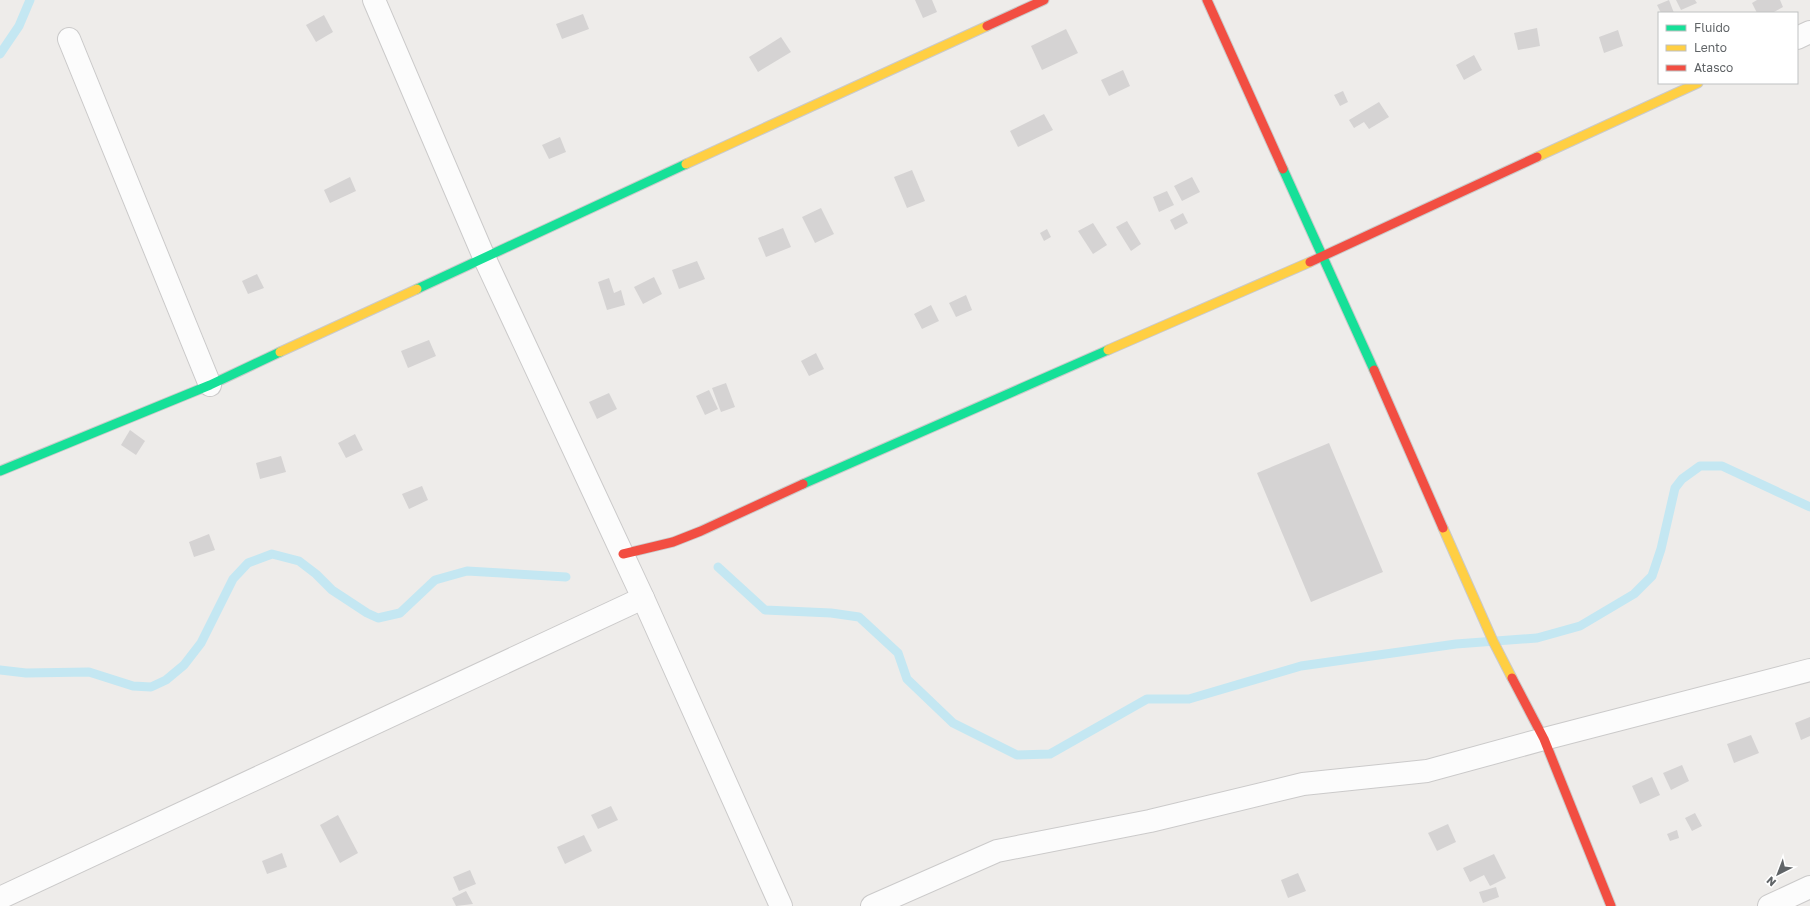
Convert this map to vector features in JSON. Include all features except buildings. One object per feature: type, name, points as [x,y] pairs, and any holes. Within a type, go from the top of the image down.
[{"type":"street","points":[[374,0],[484,257],[623,554],[781,906]]},
{"type":"street","points":[[0,471],[210,385],[484,257],[1044,0]]},
{"type":"street","points":[[1207,0],[1323,256],[1493,641],[1544,739],[1611,906]]},
{"type":"street","points":[[1798,38],[1810,32]]},
{"type":"street","points":[[69,39],[210,385]]},
{"type":"street","points":[[623,554],[673,542],[701,531],[743,510],[1323,256],[1696,84]]},
{"type":"street","points":[[0,898],[643,598]]},
{"type":"street","points":[[872,906],[997,851],[1150,821],[1303,784],[1427,771],[1810,670]]},
{"type":"street","points":[[1769,906],[1810,887]]},
{"type":"waterway","points":[[0,54],[19,26],[30,0]]},
{"type":"waterway","points":[[718,567],[765,610],[831,613],[859,617],[898,653],[907,679],[953,723],[1017,755],[1050,754],[1147,699],[1189,699],[1301,666],[1456,644],[1537,638],[1580,626],[1634,594],[1652,576],[1661,549],[1675,488],[1682,479],[1700,466],[1722,466],[1810,507]]},
{"type":"waterway","points":[[0,670],[26,673],[89,672],[133,686],[151,687],[166,680],[184,665],[201,643],[233,579],[248,563],[272,554],[299,561],[316,574],[332,590],[367,613],[378,618],[400,613],[435,580],[467,571],[566,577]]},
{"type":"traffic: fast","points":[[417,289],[686,164]]},
{"type":"traffic: fast","points":[[1283,169],[1374,370]]},
{"type":"traffic: fast","points":[[803,484],[1108,350]]},
{"type":"traffic: fast","points":[[0,471],[210,385],[280,352]]},
{"type":"traffic: slow","points":[[686,164],[987,26]]},
{"type":"traffic: slow","points":[[1537,157],[1696,84]]},
{"type":"traffic: slow","points":[[1108,350],[1310,262]]},
{"type":"traffic: slow","points":[[280,352],[417,289]]},
{"type":"traffic: slow","points":[[1443,528],[1493,641],[1512,678]]},
{"type":"traffic: jam","points":[[987,26],[1044,0]]},
{"type":"traffic: jam","points":[[1207,0],[1283,169]]},
{"type":"traffic: jam","points":[[1310,262],[1537,157]]},
{"type":"traffic: jam","points":[[1374,370],[1443,528]]},
{"type":"traffic: jam","points":[[623,554],[673,542],[701,531],[803,484]]},
{"type":"traffic: jam","points":[[1512,678],[1544,739],[1611,906]]}]
